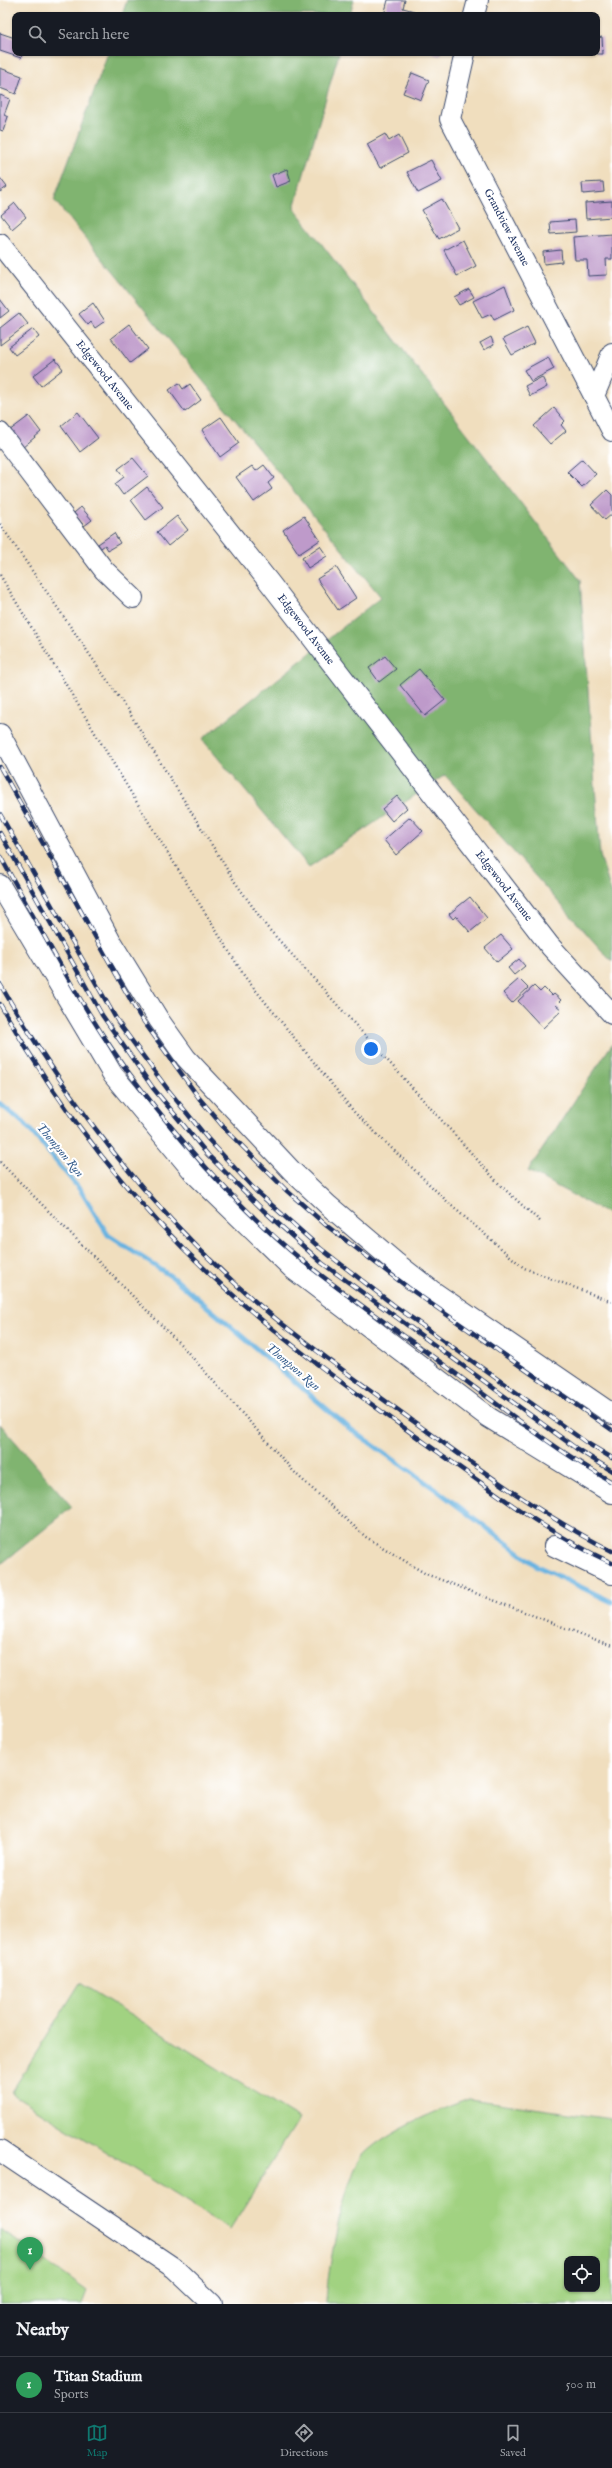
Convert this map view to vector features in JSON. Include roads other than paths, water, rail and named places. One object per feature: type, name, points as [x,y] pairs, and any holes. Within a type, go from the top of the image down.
[{"type":"street","points":[[475,12],[478,0]]},
{"type":"street","name":"Grandview Avenue","points":[[464,56],[450,119],[612,430]]},
{"type":"street","name":"Edgewood Avenue","points":[[0,244],[264,576],[550,946],[612,1014]]},
{"type":"street","points":[[594,396],[612,353]]},
{"type":"street","points":[[0,433],[104,570],[133,598]]},
{"type":"street","points":[[0,734],[111,942],[147,1001],[186,1058],[292,1171],[329,1206],[383,1252],[431,1290],[612,1414]]},
{"type":"street","points":[[0,885],[113,1075],[196,1175],[293,1269],[488,1416],[612,1493]]},
{"type":"street","points":[[554,1546],[612,1574]]},
{"type":"street","points":[[0,2151],[174,2268],[212,2304]]},
{"type":"waterway","name":"Thompson Run","points":[[0,1104],[25,1124],[81,1191],[108,1235],[175,1279],[349,1428],[438,1491],[537,1566],[612,1602]]},
{"type":"railway","points":[[0,767],[139,1015],[199,1098],[227,1131],[286,1190],[327,1226],[410,1289],[612,1430]]},
{"type":"railway","points":[[0,814],[118,1022],[169,1091],[208,1139],[256,1191],[320,1248],[395,1306],[587,1443],[612,1458]]},
{"type":"railway","points":[[0,833],[102,1015],[153,1088],[208,1155],[263,1210],[322,1263],[577,1449],[612,1471]]},
{"type":"railway","points":[[0,856],[83,1004],[121,1062],[159,1112],[217,1180],[281,1242],[338,1288],[528,1427],[569,1456],[612,1482]]},
{"type":"railway","points":[[0,984],[57,1075],[88,1119],[155,1202],[230,1279],[305,1342],[462,1456],[510,1490],[560,1522],[612,1551]]},
{"type":"railway","points":[[0,1004],[48,1082],[101,1155],[159,1224],[224,1287],[322,1368],[492,1491],[563,1537],[612,1563]]},
{"type":"place","name":"Titan Stadium","points":[[30,2270]]}]
